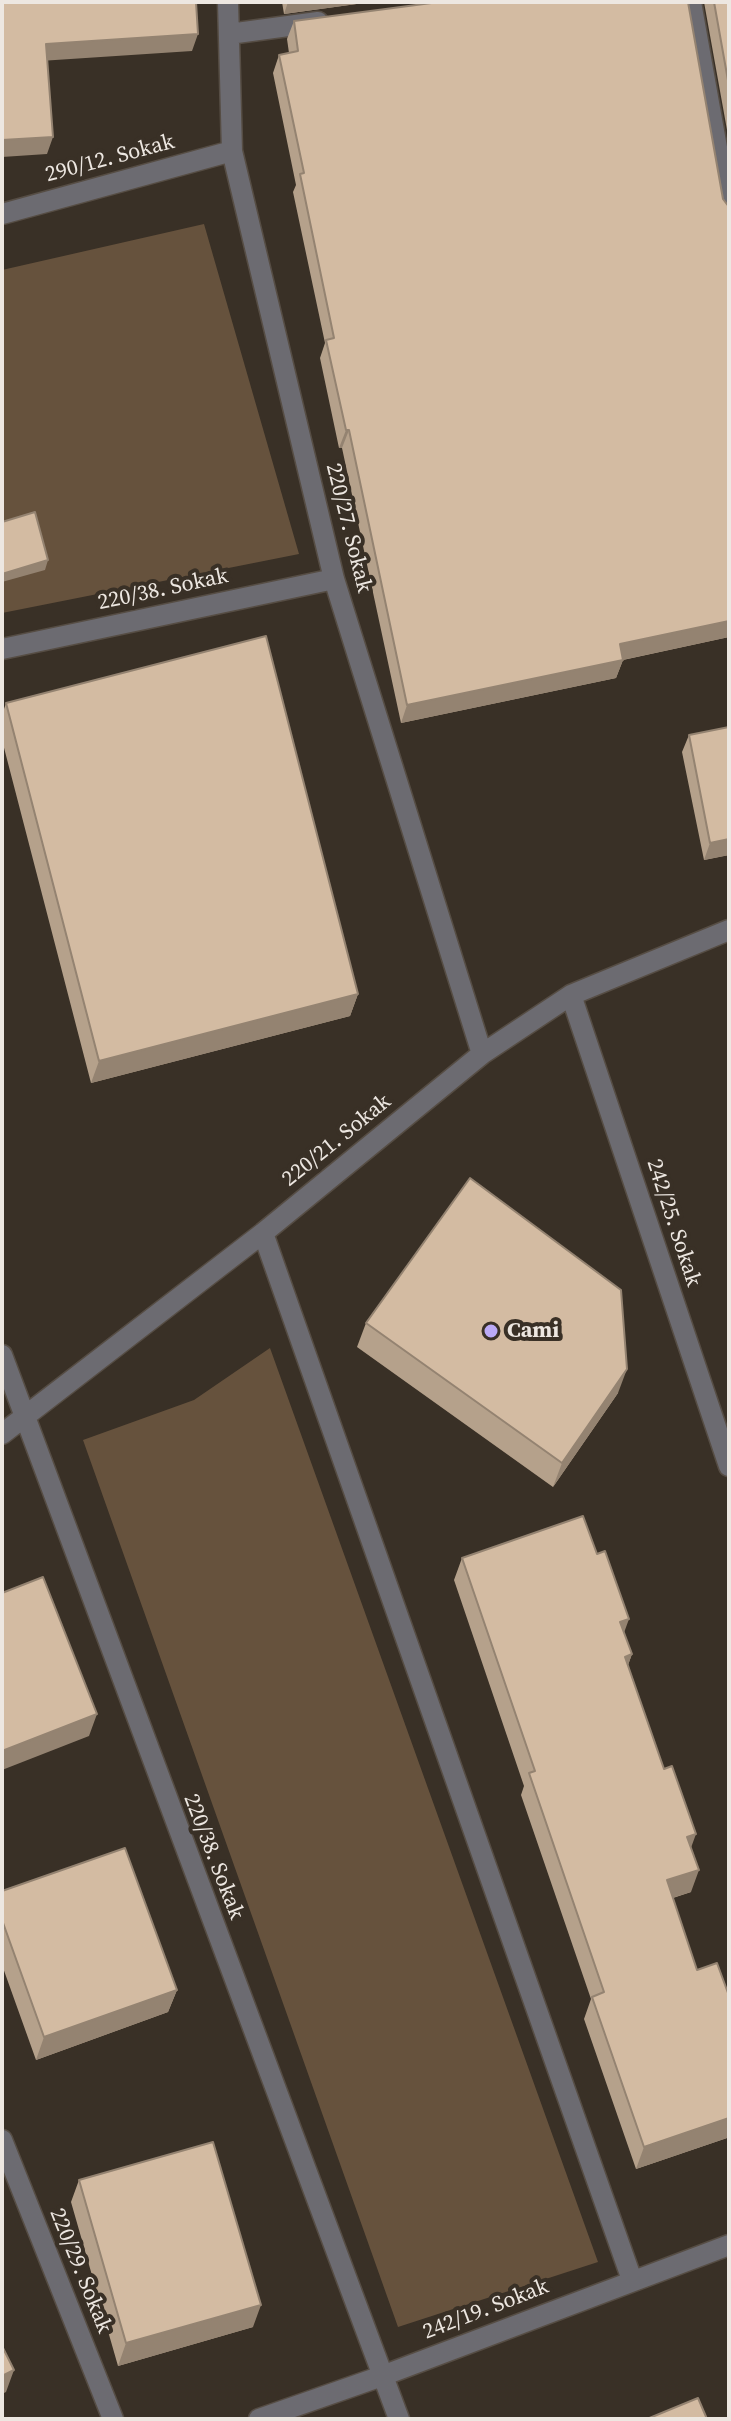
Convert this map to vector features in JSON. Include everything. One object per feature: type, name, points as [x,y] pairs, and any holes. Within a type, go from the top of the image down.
[{"type":"street","name":"220/27. Sokak","points":[[228,2],[232,151],[334,579],[482,1054]]},
{"type":"street","points":[[691,2],[729,215]]},
{"type":"street","points":[[229,34],[334,20]]},
{"type":"street","name":"290/12. Sokak","points":[[2,214],[232,151]]},
{"type":"street","name":"220/38. Sokak","points":[[2,649],[334,579]]},
{"type":"street","name":"220/21. Sokak","points":[[2,1434],[263,1233],[482,1054],[571,995],[729,930]]},
{"type":"street","name":"242/25. Sokak","points":[[571,995],[729,1466]]},
{"type":"street","points":[[263,1233],[632,2280]]},
{"type":"street","name":"220/38. Sokak","points":[[2,1355],[399,2419]]},
{"type":"street","name":"220/29. Sokak","points":[[2,2140],[113,2419]]},
{"type":"street","name":"242/19. Sokak","points":[[259,2419],[729,2245]]},
{"type":"shaded area","points":[[204,224],[299,554],[2,613],[2,270]]},
{"type":"shaded area","points":[[270,1348],[598,2262],[398,2327],[83,1440],[194,1400]]},
{"type":"building","points":[[2,2],[196,2],[198,34],[46,44],[53,137],[2,140]]},
{"type":"building","points":[[439,2],[688,2],[723,199],[729,207],[729,621],[620,644],[623,660],[407,705],[349,430],[346,430],[326,340],[334,338],[279,55],[298,51],[294,21]]},
{"type":"building","points":[[714,2],[729,2],[729,86]]},
{"type":"building","points":[[35,512],[48,560],[2,574],[2,522]]},
{"type":"building","points":[[266,636],[358,994],[99,1061],[6,703]]},
{"type":"building","points":[[729,727],[729,839],[710,843],[689,735]]},
{"type":"building","name":"Cami","points":[[470,1178],[621,1290],[627,1369],[562,1463],[366,1323]]},
{"type":"building","points":[[583,1516],[597,1554],[605,1551],[629,1619],[620,1622],[632,1654],[625,1657],[664,1769],[672,1766],[696,1834],[687,1837],[699,1870],[667,1880],[697,1970],[717,1963],[729,1992],[729,2118],[644,2147],[592,1997],[604,1992],[529,1773],[535,1771],[462,1558]]},
{"type":"building","points":[[43,1577],[97,1714],[2,1751],[2,1593]]},
{"type":"building","points":[[125,1848],[177,1990],[44,2037],[2,1920],[2,1891]]},
{"type":"building","points":[[213,2142],[261,2305],[126,2343],[79,2180]]},
{"type":"building","points":[[2,2346],[14,2370],[2,2376]]},
{"type":"building","points":[[698,2398],[707,2419],[647,2419]]},
{"type":"place","name":"Cami","points":[[491,1331]]}]
